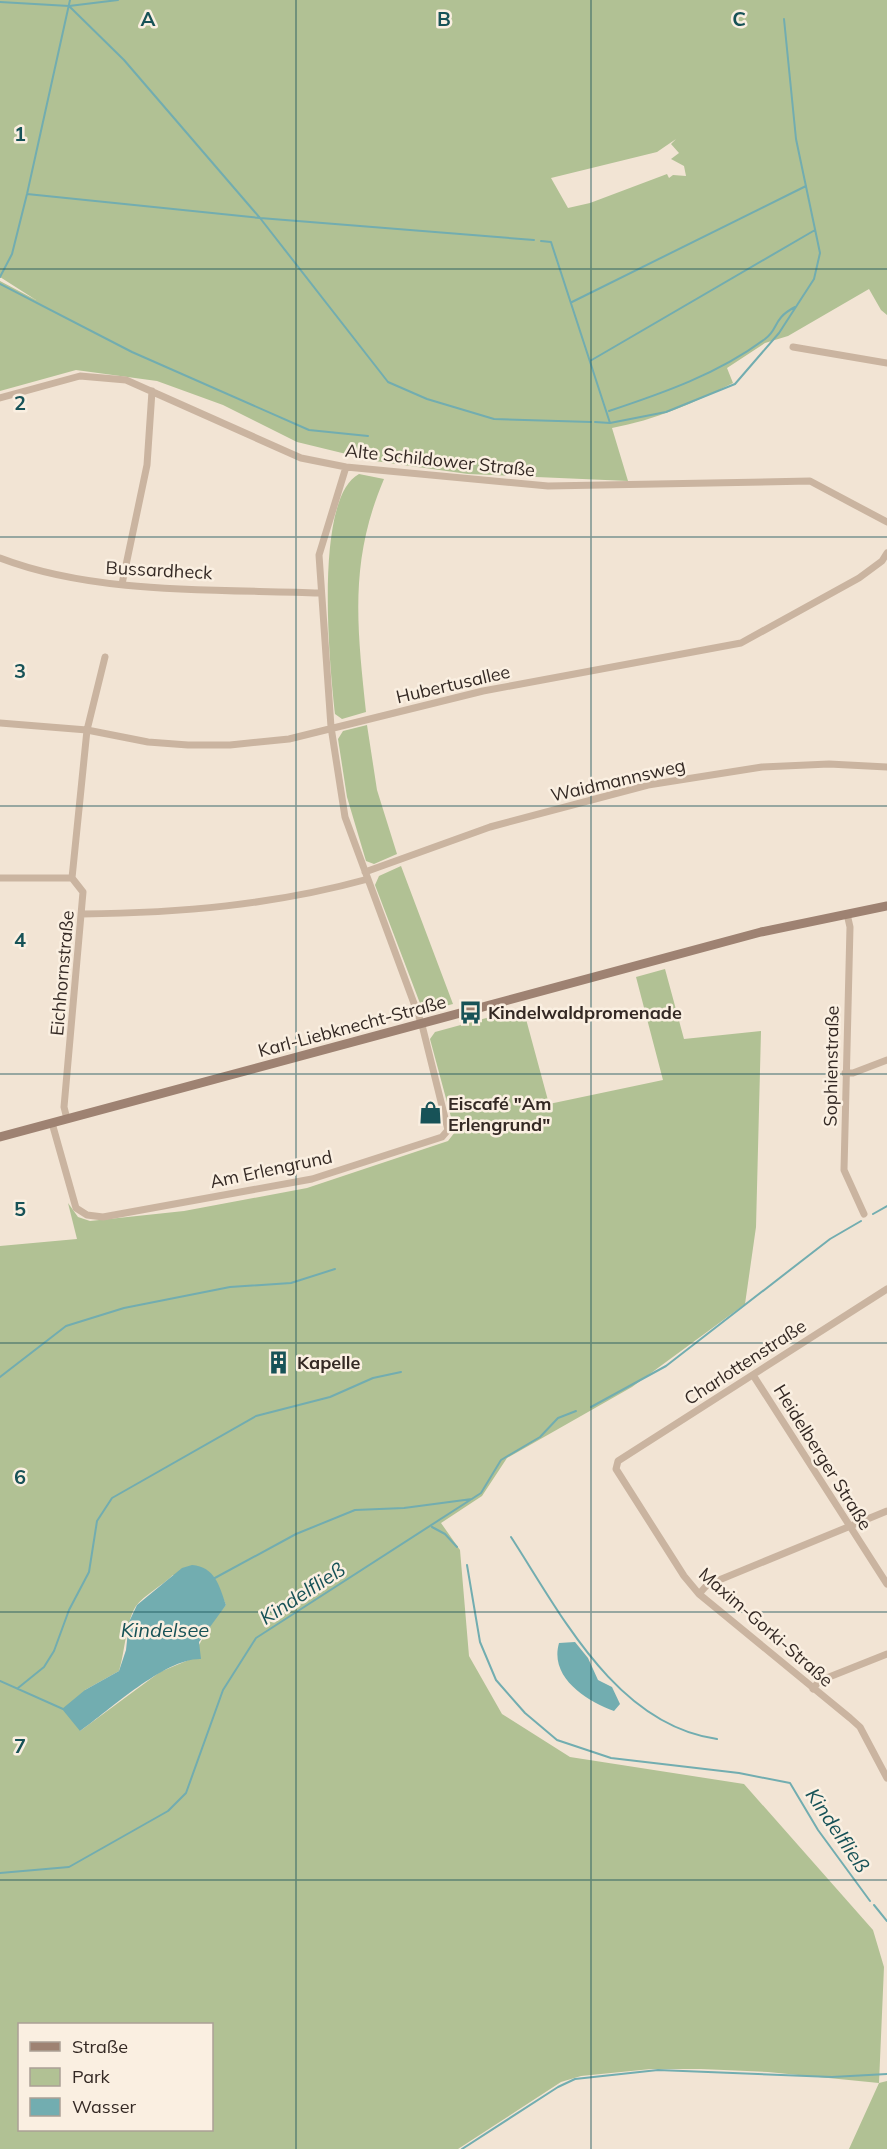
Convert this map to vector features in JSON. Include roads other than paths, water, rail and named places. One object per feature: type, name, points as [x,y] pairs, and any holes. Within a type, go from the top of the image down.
[{"type":"street","points":[[793,347],[887,363]]},
{"type":"street","name":"Alte Schildower Straße","points":[[0,398],[80,375],[126,380],[301,458],[346,467],[548,486],[810,482],[887,522]]},
{"type":"street","points":[[122,584],[147,465],[152,391]]},
{"type":"street","points":[[346,467],[319,555],[331,727],[345,817],[422,1025]]},
{"type":"street","name":"Hubertusallee","points":[[0,723],[87,730],[148,742],[230,745],[289,739],[483,692],[741,643],[859,578],[882,561],[887,553]]},
{"type":"street","name":"Bussardheck","points":[[0,558],[67,579],[122,584],[320,593]]},
{"type":"street","name":"Eichhornstraße","points":[[67,1119],[64,1107],[83,892],[72,878],[87,730],[105,657]]},
{"type":"street","name":"Waidmannsweg","points":[[82,914],[156,913],[246,905],[325,891],[490,828],[648,785],[762,767],[829,764],[887,767]]},
{"type":"street","points":[[0,878],[72,878]]},
{"type":"street","name":"Karl-Liebknecht-Straße","points":[[0,1137],[760,932],[887,906]]},
{"type":"street","name":"Sophienstraße","points":[[847,914],[850,927],[844,1170],[864,1214]]},
{"type":"street","name":"Am Erlengrund","points":[[52,1123],[76,1208],[87,1215],[103,1217],[312,1179],[446,1134],[448,1126],[422,1025]]},
{"type":"street","points":[[845,1073],[854,1073],[887,1060]]},
{"type":"street","name":"Charlottenstraße","points":[[618,1461],[887,1289]]},
{"type":"street","name":"Heidelberger Straße","points":[[753,1375],[887,1584]]},
{"type":"street","name":"Maxim-Gorki-Straße","points":[[618,1461],[617,1472],[684,1576],[699,1594],[860,1727],[886,1773]]},
{"type":"street","points":[[699,1594],[707,1585],[887,1511]]},
{"type":"street","points":[[813,1689],[819,1682],[887,1654]]},
{"type":"water","name":"Kindelsee","points":[[192,1565],[200,1566],[211,1573],[226,1605],[199,1642],[201,1659],[187,1661],[155,1676],[80,1731],[62,1709],[85,1690],[119,1671],[126,1650],[129,1622],[137,1605],[182,1568]]},
{"type":"water","points":[[575,1642],[588,1658],[598,1680],[612,1687],[620,1704],[614,1711],[582,1694],[565,1677],[557,1656],[559,1643]]},
{"type":"waterway","name":"Kindelfließ","points":[[0,277],[12,254],[70,0]]},
{"type":"waterway","points":[[0,2],[69,6],[118,0]]},
{"type":"waterway","points":[[69,6],[124,60],[260,218],[388,382],[427,399],[494,419],[591,422]]},
{"type":"waterway","points":[[595,422],[610,423],[666,412],[735,384],[779,333],[814,279],[820,253],[796,139],[784,19]]},
{"type":"waterway","points":[[572,302],[806,186]]},
{"type":"waterway","points":[[27,194],[260,218],[534,240]]},
{"type":"waterway","points":[[590,361],[815,230]]},
{"type":"waterway","points":[[541,241],[551,242],[610,423]]},
{"type":"waterway","points":[[0,284],[132,352],[309,430],[368,436]]},
{"type":"waterway","points":[[609,411],[670,390],[728,362],[765,339],[779,320],[795,307]]},
{"type":"waterway","points":[[873,1214],[887,1206]]},
{"type":"waterway","points":[[591,1407],[666,1366],[830,1239],[861,1221]]},
{"type":"waterway","points":[[0,1377],[66,1326],[124,1308],[230,1287],[291,1283],[335,1269]]},
{"type":"waterway","points":[[18,1688],[44,1667],[54,1651],[69,1610],[89,1572],[97,1521],[112,1498],[256,1416],[330,1397],[373,1378],[401,1372]]},
{"type":"waterway","name":"Kindelfließ","points":[[0,1873],[69,1867],[168,1811],[186,1793],[223,1690],[256,1638],[481,1493],[501,1460],[540,1437],[558,1418],[576,1411]]},
{"type":"waterway","points":[[213,1579],[296,1534],[355,1510],[404,1508],[472,1499]]},
{"type":"waterway","points":[[432,1527],[445,1534],[457,1547]]},
{"type":"waterway","name":"Kindelfließ","points":[[511,1537],[572,1631],[595,1662],[621,1689],[649,1712],[681,1729],[717,1739]]},
{"type":"waterway","name":"Kindelfließ","points":[[467,1565],[480,1642],[496,1680],[525,1713],[557,1740],[611,1758],[739,1773],[790,1783],[818,1830],[870,1901]]},
{"type":"waterway","points":[[0,1681],[63,1709]]},
{"type":"waterway","name":"Kindelfließ","points":[[874,1905],[887,1921]]},
{"type":"waterway","points":[[462,2149],[558,2087],[575,2079],[658,2070],[832,2077],[887,2074]]},
{"type":"place","name":"Kindelwaldpromenade","points":[[470,1012]]},
{"type":"place","name":"Eiscafé \"Am Erlengrund\"","points":[[430,1113]]},
{"type":"place","name":"Kapelle","points":[[279,1362]]}]
